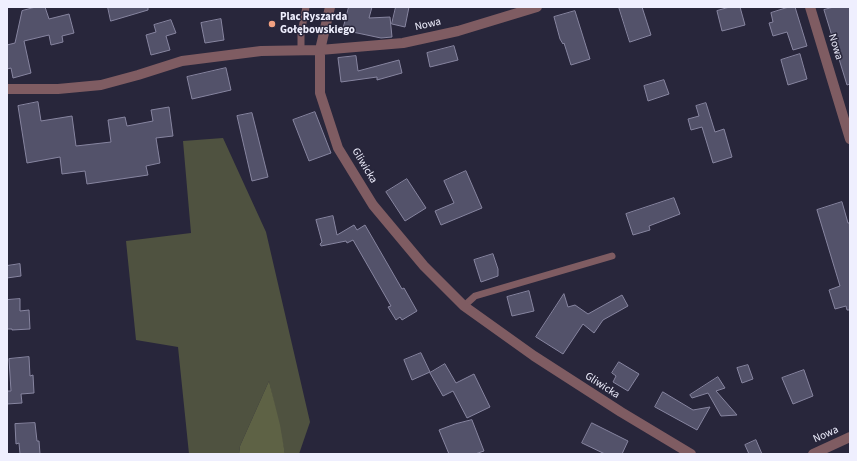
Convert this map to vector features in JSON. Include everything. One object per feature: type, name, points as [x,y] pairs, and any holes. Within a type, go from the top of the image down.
[{"type":"street","name":"Gliwicka","points":[[330,7],[320,50],[320,93],[338,148],[373,205],[424,266],[464,306],[534,356],[621,412],[691,454]]},
{"type":"street","name":"Nowa","points":[[7,89],[58,89],[101,85],[182,61],[261,51],[320,50],[403,43],[458,30],[537,7]]},
{"type":"street","name":"Nowa","points":[[810,7],[850,139]]},
{"type":"street","name":"Nowa","points":[[813,454],[850,437]]},
{"type":"lane","points":[[301,50],[301,33],[306,7]]},
{"type":"lane","points":[[464,306],[475,296],[612,256]]},
{"type":"green space","points":[[223,138],[266,232],[310,422],[299,454],[285,454],[269,381],[240,446],[239,454],[189,454],[178,347],[136,340],[126,241],[191,233],[183,141]]},
{"type":"green space","points":[[269,381],[280,425],[285,454],[239,454],[240,446]]},
{"type":"building","points":[[36,7],[45,7],[49,19],[69,14],[74,33],[62,36],[63,42],[51,45],[49,35],[24,41],[31,73],[13,78],[11,68],[7,69],[7,45],[15,43],[22,11]]},
{"type":"building","points":[[108,7],[148,7],[148,10],[111,21]]},
{"type":"building","points":[[349,7],[372,7],[369,18],[390,17],[392,37],[381,38],[343,30]]},
{"type":"building","points":[[396,7],[409,7],[405,27],[392,24]]},
{"type":"building","points":[[619,7],[642,7],[651,35],[630,42]]},
{"type":"building","points":[[730,7],[740,7],[745,25],[722,31],[717,11]]},
{"type":"building","points":[[789,7],[795,7],[807,46],[793,50],[787,32],[773,36],[769,23],[773,22],[771,13]]},
{"type":"building","points":[[834,7],[850,7],[850,84],[847,85],[824,10]]},
{"type":"building","points":[[575,11],[590,59],[571,65],[564,43],[563,44],[560,39],[554,17]]},
{"type":"building","points":[[221,19],[224,40],[205,43],[201,23]]},
{"type":"building","points":[[171,20],[176,33],[166,36],[170,50],[151,55],[146,35],[156,32],[154,25]]},
{"type":"building","points":[[454,46],[458,60],[430,67],[427,53]]},
{"type":"building","points":[[800,54],[807,79],[788,85],[781,60]]},
{"type":"building","points":[[356,56],[358,71],[399,60],[402,73],[377,80],[377,77],[341,82],[338,58]]},
{"type":"building","points":[[226,68],[231,90],[192,99],[187,77]]},
{"type":"building","points":[[664,80],[669,94],[648,101],[644,86]]},
{"type":"building","points":[[38,102],[41,121],[72,116],[76,146],[111,142],[108,120],[125,117],[127,126],[153,121],[151,110],[169,107],[173,136],[156,138],[160,163],[146,166],[148,175],[87,184],[85,171],[62,174],[60,157],[27,163],[18,106]]},
{"type":"building","points":[[706,103],[715,132],[724,129],[732,157],[713,163],[702,127],[691,130],[688,119],[699,116],[696,106]]},
{"type":"building","points":[[315,112],[331,153],[309,161],[293,120]]},
{"type":"building","points":[[252,113],[268,177],[252,181],[237,116]]},
{"type":"building","points":[[466,171],[482,208],[441,225],[435,211],[454,203],[444,181]]},
{"type":"building","points":[[407,179],[426,208],[405,221],[386,192]]},
{"type":"building","points":[[674,198],[680,214],[649,226],[650,230],[633,235],[626,214]]},
{"type":"building","points":[[842,202],[848,223],[850,223],[850,310],[847,310],[846,306],[835,309],[829,290],[840,286],[817,210]]},
{"type":"building","points":[[333,216],[337,235],[354,225],[357,230],[365,225],[402,289],[404,288],[417,311],[402,320],[400,317],[396,320],[388,307],[391,306],[353,240],[347,243],[346,241],[321,246],[320,244],[322,242],[316,220]]},
{"type":"building","points":[[493,254],[498,269],[498,276],[481,282],[474,260]]},
{"type":"building","points":[[20,264],[21,276],[7,278],[7,266]]},
{"type":"building","points":[[529,291],[534,311],[512,316],[507,297]]},
{"type":"building","points":[[564,294],[568,307],[575,305],[588,314],[622,295],[628,306],[603,320],[594,333],[583,324],[563,354],[536,337]]},
{"type":"building","points":[[20,299],[20,311],[29,310],[30,329],[7,329],[7,300]]},
{"type":"building","points":[[421,353],[430,372],[412,380],[404,360]]},
{"type":"building","points":[[29,357],[30,376],[33,375],[34,393],[21,394],[22,403],[7,404],[7,391],[11,391],[9,359]]},
{"type":"building","points":[[619,362],[639,374],[628,391],[613,382],[616,376],[612,373]]},
{"type":"building","points":[[445,364],[456,383],[474,374],[490,407],[467,418],[453,391],[443,396],[430,373]]},
{"type":"building","points":[[748,365],[753,379],[742,383],[737,368]]},
{"type":"building","points":[[804,370],[813,396],[793,404],[782,378]]},
{"type":"building","points":[[718,377],[725,388],[716,391],[737,415],[721,416],[708,393],[692,398],[690,395]]},
{"type":"building","points":[[663,392],[693,410],[710,407],[697,430],[655,407]]},
{"type":"building","points":[[472,420],[484,451],[475,454],[449,454],[439,430]]},
{"type":"building","points":[[35,423],[40,454],[20,454],[19,443],[16,444],[15,424]]},
{"type":"building","points":[[592,423],[628,441],[622,454],[605,454],[582,443]]},
{"type":"building","points":[[756,440],[762,454],[749,454],[745,445]]},
{"type":"place","name":"Plac Ryszarda Gołębowskiego","points":[[272,24]]}]
